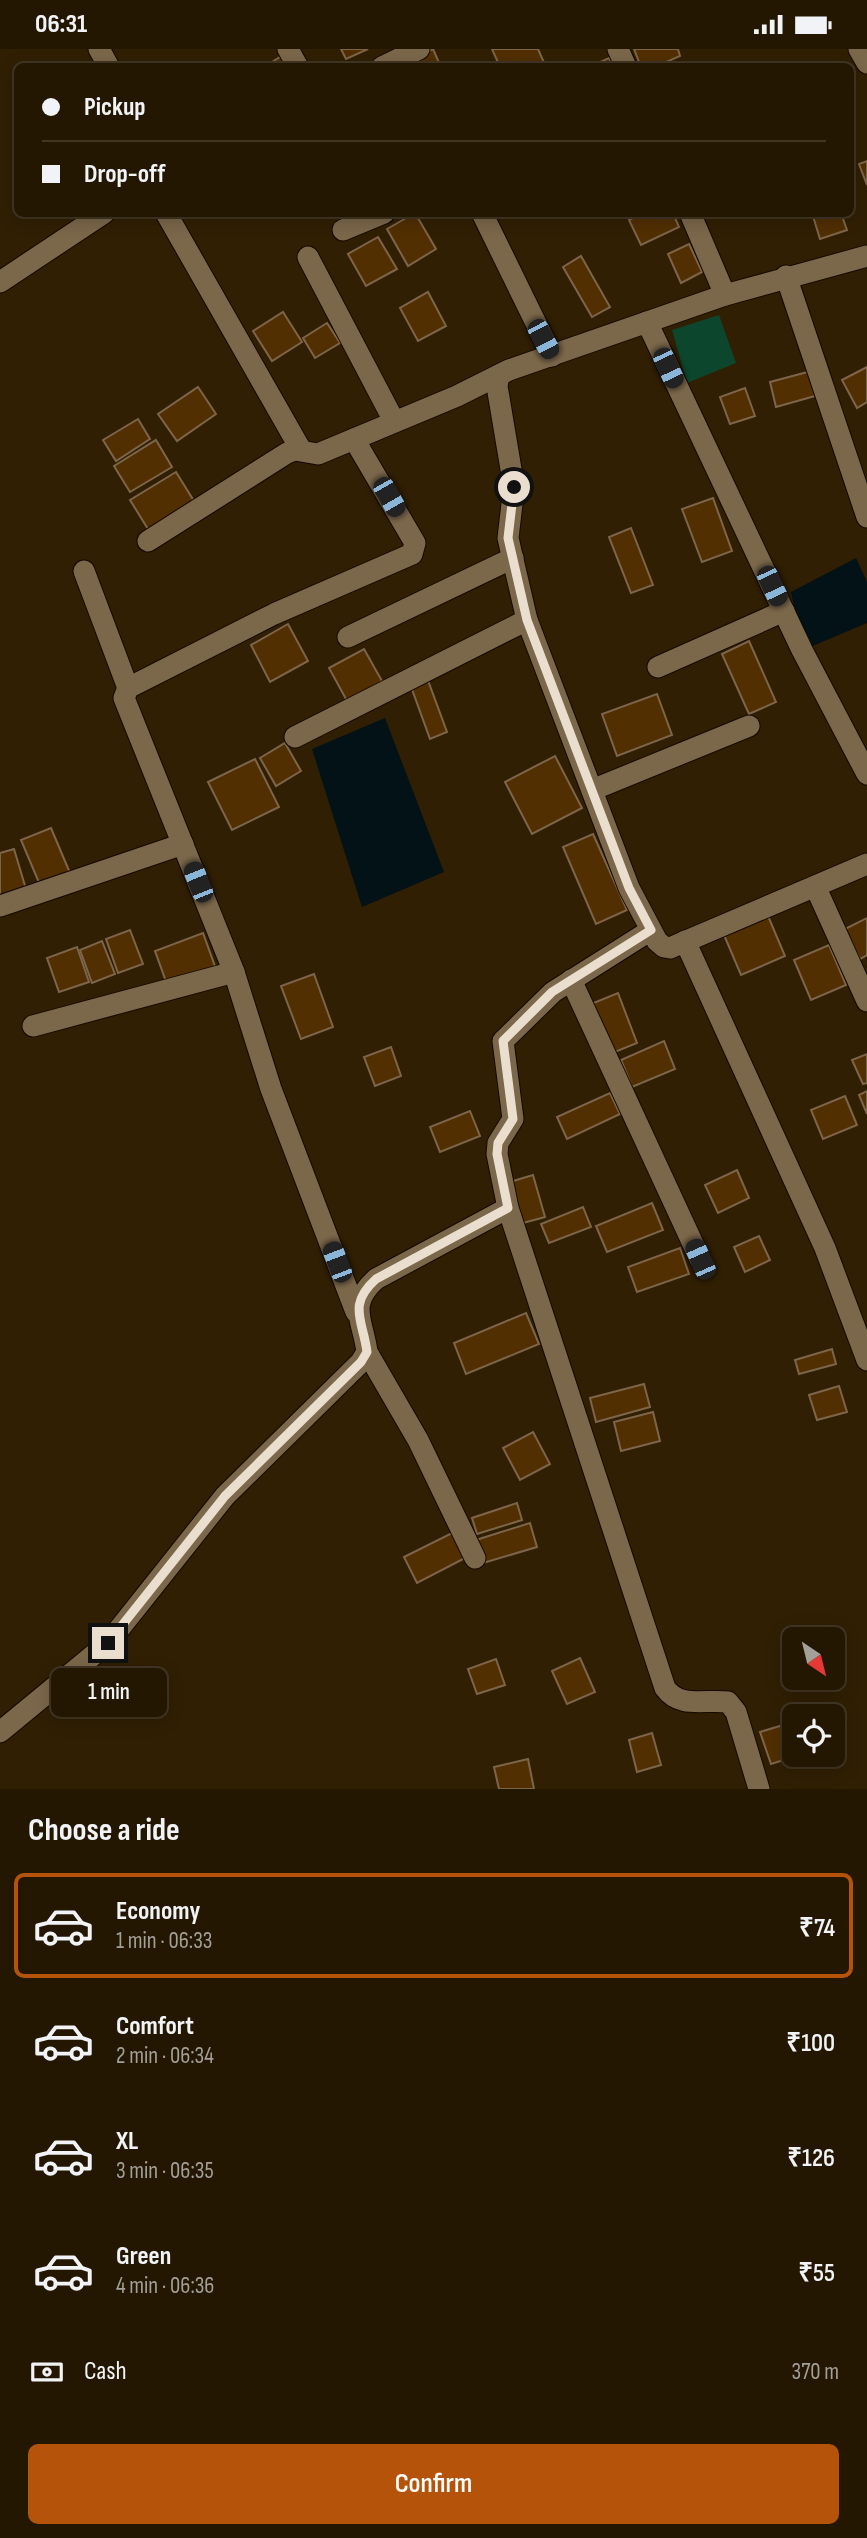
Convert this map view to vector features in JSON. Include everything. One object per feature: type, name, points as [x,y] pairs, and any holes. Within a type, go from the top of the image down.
[{"type":"street","points":[[390,63],[419,49]]},
{"type":"street","points":[[859,49],[867,64]]},
{"type":"street","points":[[0,282],[98,217]]},
{"type":"street","points":[[168,217],[301,450]]},
{"type":"street","points":[[344,230],[375,217]]},
{"type":"street","points":[[484,217],[552,356]]},
{"type":"street","points":[[692,217],[725,295]]},
{"type":"street","points":[[148,541],[287,453],[301,450],[318,454],[499,375],[725,295],[867,256]]},
{"type":"street","points":[[308,257],[394,421]]},
{"type":"street","points":[[786,277],[867,517]]},
{"type":"street","points":[[647,322],[784,611],[867,774]]},
{"type":"street","points":[[499,375],[497,386],[514,487],[508,525],[527,620],[629,888],[651,930],[664,947],[685,941],[816,888],[867,864]]},
{"type":"street","points":[[354,439],[415,543],[412,554],[274,614],[128,688],[124,698],[234,972],[271,1089],[356,1312],[367,1352],[418,1440],[475,1558]]},
{"type":"street","points":[[348,637],[513,558]]},
{"type":"street","points":[[84,571],[128,688]]},
{"type":"street","points":[[658,667],[784,611]]},
{"type":"street","points":[[295,737],[527,620]]},
{"type":"street","points":[[592,790],[749,726]]},
{"type":"street","points":[[0,906],[183,844]]},
{"type":"street","points":[[816,888],[867,1000]]},
{"type":"street","points":[[651,930],[552,992],[503,1041],[513,1119],[498,1143],[497,1154],[508,1208],[665,1688],[671,1697],[683,1702],[728,1702],[737,1712],[758,1789]]},
{"type":"street","points":[[685,941],[825,1248],[867,1360]]},
{"type":"street","points":[[33,1026],[234,972]]},
{"type":"street","points":[[571,980],[700,1259]]},
{"type":"street","points":[[356,1312],[368,1287],[376,1279],[508,1208]]},
{"type":"street","points":[[0,1732],[108,1643],[225,1496],[361,1362],[367,1352]]},
{"type":"green space","points":[[719,315],[736,363],[687,383],[672,330]]},
{"type":"shaded area","points":[[856,558],[867,582],[867,623],[803,650],[791,592]]},
{"type":"shaded area","points":[[385,718],[444,872],[362,907],[312,749]]},
{"type":"building","points":[[341,49],[368,49],[346,59]]},
{"type":"building","points":[[433,49],[439,63],[402,63]]},
{"type":"building","points":[[492,49],[538,49],[544,63],[498,63]]},
{"type":"building","points":[[634,49],[678,49],[680,56],[664,63],[639,63]]},
{"type":"building","points":[[285,54],[290,63],[270,63]]},
{"type":"building","points":[[609,58],[611,63],[598,63]]},
{"type":"building","points":[[867,161],[867,185],[859,164]]},
{"type":"building","points":[[408,217],[417,217],[436,249],[408,266],[387,229]]},
{"type":"building","points":[[635,217],[675,217],[679,227],[641,245],[629,220]]},
{"type":"building","points":[[813,217],[842,217],[847,230],[820,239]]},
{"type":"building","points":[[378,237],[397,269],[366,286],[348,254]]},
{"type":"building","points":[[689,244],[702,272],[681,283],[668,254]]},
{"type":"building","points":[[581,256],[610,307],[592,317],[563,267]]},
{"type":"building","points":[[428,292],[446,326],[418,341],[400,308]]},
{"type":"building","points":[[283,312],[302,342],[272,361],[253,331]]},
{"type":"building","points":[[327,323],[340,343],[315,358],[303,338]]},
{"type":"building","points":[[867,367],[867,402],[857,408],[842,380]]},
{"type":"building","points":[[815,370],[822,394],[776,407],[770,382]]},
{"type":"building","points":[[198,387],[216,414],[177,441],[158,414]]},
{"type":"building","points":[[745,388],[755,416],[730,424],[720,397]]},
{"type":"building","points":[[138,419],[150,439],[116,461],[103,440]]},
{"type":"building","points":[[156,440],[172,467],[130,492],[114,466]]},
{"type":"building","points":[[176,472],[197,506],[151,534],[130,500]]},
{"type":"building","points":[[713,498],[732,551],[702,562],[682,509]]},
{"type":"building","points":[[631,528],[653,585],[631,593],[609,537]]},
{"type":"building","points":[[288,624],[308,661],[270,682],[251,645]]},
{"type":"building","points":[[749,641],[776,702],[749,714],[722,654]]},
{"type":"building","points":[[364,649],[382,681],[347,701],[329,668]]},
{"type":"building","points":[[426,675],[447,732],[430,739],[409,681]]},
{"type":"building","points":[[657,694],[672,735],[617,756],[602,714]]},
{"type":"building","points":[[285,743],[301,771],[276,786],[260,758]]},
{"type":"building","points":[[555,756],[582,808],[532,834],[505,782]]},
{"type":"building","points":[[255,759],[279,807],[232,830],[208,782]]},
{"type":"building","points":[[51,828],[70,873],[40,885],[21,840]]},
{"type":"building","points":[[593,834],[627,910],[596,924],[563,847]]},
{"type":"building","points":[[14,849],[26,889],[0,896],[0,853]]},
{"type":"building","points":[[768,916],[785,956],[741,975],[724,935]]},
{"type":"building","points":[[867,918],[867,955],[860,959],[845,929]]},
{"type":"building","points":[[130,930],[143,964],[118,973],[106,939]]},
{"type":"building","points":[[203,933],[216,969],[168,987],[155,951]]},
{"type":"building","points":[[102,941],[115,974],[92,983],[80,950]]},
{"type":"building","points":[[829,945],[846,985],[811,1000],[794,960]]},
{"type":"building","points":[[77,947],[89,982],[59,992],[47,958]]},
{"type":"building","points":[[314,974],[333,1027],[301,1039],[281,986]]},
{"type":"building","points":[[618,993],[637,1043],[610,1054],[591,1004]]},
{"type":"building","points":[[664,1041],[675,1069],[632,1087],[621,1060]]},
{"type":"building","points":[[391,1047],[401,1076],[375,1086],[364,1057]]},
{"type":"building","points":[[867,1054],[867,1083],[863,1084],[852,1060]]},
{"type":"building","points":[[867,1091],[867,1114],[859,1095]]},
{"type":"building","points":[[610,1093],[620,1114],[567,1139],[557,1117]]},
{"type":"building","points":[[845,1096],[857,1125],[823,1139],[811,1110]]},
{"type":"building","points":[[470,1111],[480,1136],[440,1152],[430,1127]]},
{"type":"building","points":[[737,1170],[749,1198],[718,1213],[705,1185]]},
{"type":"building","points":[[533,1175],[545,1217],[523,1223],[510,1182]]},
{"type":"building","points":[[652,1203],[663,1230],[607,1252],[596,1226]]},
{"type":"building","points":[[583,1207],[591,1227],[549,1243],[541,1224]]},
{"type":"building","points":[[759,1236],[770,1260],[745,1272],[734,1247]]},
{"type":"building","points":[[680,1248],[689,1274],[637,1292],[628,1267]]},
{"type":"building","points":[[526,1313],[539,1344],[466,1374],[454,1343]]},
{"type":"building","points":[[832,1349],[836,1364],[799,1374],[795,1360]]},
{"type":"building","points":[[644,1384],[650,1407],[596,1422],[590,1398]]},
{"type":"building","points":[[839,1386],[847,1412],[817,1420],[809,1395]]},
{"type":"building","points":[[653,1412],[660,1441],[621,1451],[614,1422]]},
{"type":"building","points":[[533,1432],[550,1464],[520,1480],[503,1448]]},
{"type":"building","points":[[517,1503],[522,1520],[477,1534],[472,1518]]},
{"type":"building","points":[[530,1523],[537,1547],[483,1563],[476,1540]]},
{"type":"building","points":[[454,1532],[467,1557],[417,1583],[404,1557]]},
{"type":"building","points":[[580,1658],[595,1692],[567,1704],[552,1671]]},
{"type":"building","points":[[496,1659],[505,1685],[477,1694],[468,1669]]},
{"type":"building","points":[[782,1725],[782,1760],[771,1764],[760,1732]]},
{"type":"building","points":[[652,1733],[661,1765],[637,1772],[629,1740]]},
{"type":"building","points":[[528,1759],[534,1789],[499,1789],[494,1767]]},
{"type":"route","points":[[108,1643],[225,1496],[361,1362],[367,1352],[356,1312],[368,1287],[376,1279],[508,1208],[497,1154],[498,1143],[513,1119],[503,1041],[552,992],[651,930],[629,888],[527,620],[508,538],[514,487]]}]
